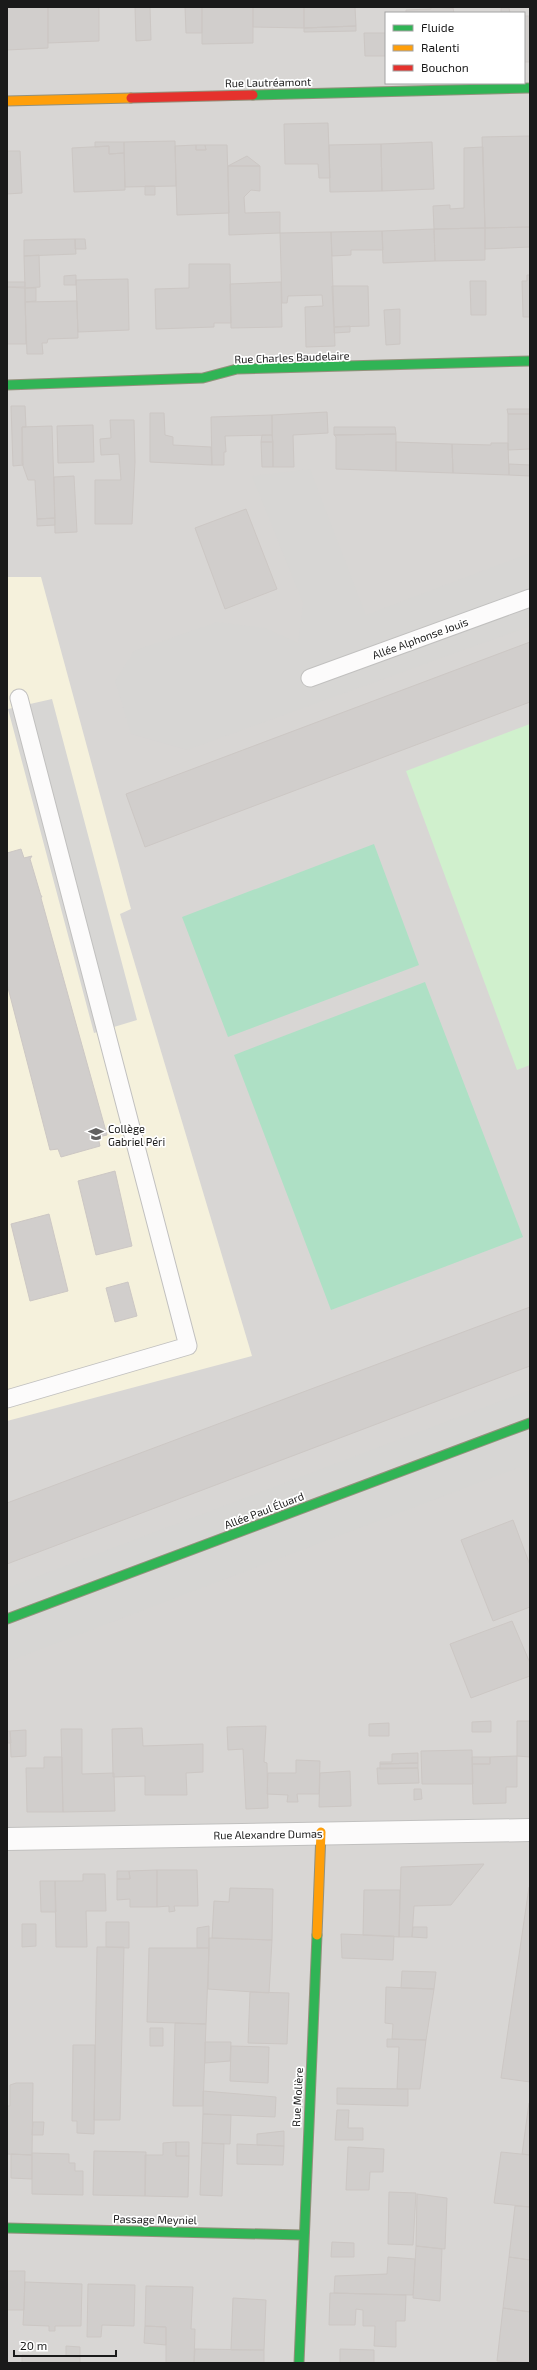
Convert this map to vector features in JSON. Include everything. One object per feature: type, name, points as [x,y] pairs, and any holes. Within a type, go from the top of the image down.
[{"type":"street","name":"Rue Lautréamont","points":[[7,101],[530,88]]},
{"type":"street","name":"Rue Charles Baudelaire","points":[[7,385],[203,378],[237,369],[530,361]]},
{"type":"street","name":"Allée Paul Éluard","points":[[7,1619],[530,1423]]},
{"type":"street","name":"Rue Alexandre Dumas","points":[[7,1839],[321,1832],[530,1830]]},
{"type":"street","name":"Rue Molière","points":[[299,2363],[303,2235],[321,1832]]},
{"type":"street","name":"Passage Meyniel","points":[[7,2228],[303,2235]]},
{"type":"lane","name":"Allée Alphonse Jouis","points":[[310,678],[530,598]]},
{"type":"lane","points":[[7,1399],[188,1346],[19,698]]},
{"type":"shaded area","points":[[7,7],[530,7],[530,2363],[7,2363]]},
{"type":"shaded area","points":[[310,469],[366,615],[530,553],[530,626],[187,750],[131,734],[115,681],[134,651],[217,622],[265,628],[298,643],[303,603],[252,476]]},
{"type":"shaded area","name":"Collège Gabriel Péri","points":[[7,577],[41,577],[131,909],[120,914],[252,1356],[7,1421]]},
{"type":"shaded area","points":[[52,699],[137,1020],[94,1033],[8,709]]},
{"type":"shaded area","points":[[530,1390],[530,1492],[520,1467],[7,1662],[7,1588]]},
{"type":"green space","points":[[530,724],[530,1065],[517,1070],[406,771]]},
{"type":"green space","points":[[374,844],[419,965],[228,1037],[182,917]]},
{"type":"green space","points":[[425,982],[523,1237],[331,1310],[234,1055]]},
{"type":"building","points":[[7,7],[48,7],[48,48],[7,50]]},
{"type":"building","points":[[48,7],[99,7],[99,41],[48,43]]},
{"type":"building","points":[[135,7],[150,7],[151,40],[136,41]]},
{"type":"building","points":[[185,7],[202,7],[202,33],[186,33]]},
{"type":"building","points":[[202,7],[253,7],[253,43],[202,44]]},
{"type":"building","points":[[253,7],[304,7],[304,28],[253,27]]},
{"type":"building","points":[[304,7],[355,7],[356,26],[304,28]]},
{"type":"building","points":[[431,7],[453,8],[454,12],[406,12],[406,10],[431,9]]},
{"type":"building","points":[[501,8],[509,8],[510,12],[501,12]]},
{"type":"building","points":[[525,16],[529,16],[530,62],[525,62]]},
{"type":"building","points":[[356,26],[356,31],[304,32],[304,28]]},
{"type":"building","points":[[364,33],[385,33],[385,56],[365,56]]},
{"type":"building","points":[[328,123],[330,178],[319,178],[318,164],[285,164],[284,124]]},
{"type":"building","points":[[530,136],[530,227],[485,228],[482,137]]},
{"type":"building","points":[[175,141],[176,186],[125,187],[124,142]]},
{"type":"building","points":[[95,142],[124,142],[124,153],[109,154],[109,146],[95,147]]},
{"type":"building","points":[[432,142],[434,189],[382,191],[381,144]]},
{"type":"building","points":[[381,144],[382,191],[330,192],[329,145]]},
{"type":"building","points":[[196,145],[196,150],[206,150],[205,145],[227,145],[229,213],[177,215],[175,146]]},
{"type":"building","points":[[196,145],[205,145],[206,150],[196,150]]},
{"type":"building","points":[[109,146],[109,154],[124,153],[125,190],[74,192],[72,148]]},
{"type":"building","points":[[483,147],[485,228],[434,229],[433,206],[450,205],[450,209],[464,208],[464,148]]},
{"type":"building","points":[[7,151],[20,151],[22,193],[7,194]]},
{"type":"building","points":[[247,156],[260,166],[228,166]]},
{"type":"building","points":[[228,166],[260,166],[260,191],[251,190],[244,197],[245,213],[280,212],[280,233],[229,235]]},
{"type":"building","points":[[145,186],[155,186],[155,195],[145,195]]},
{"type":"building","points":[[530,227],[530,247],[485,249],[485,228]]},
{"type":"building","points":[[485,228],[485,260],[435,261],[434,229]]},
{"type":"building","points":[[434,229],[435,261],[383,263],[382,231]]},
{"type":"building","points":[[382,231],[383,250],[351,250],[351,255],[332,256],[331,232]]},
{"type":"building","points":[[331,232],[335,346],[306,347],[305,307],[323,306],[322,295],[288,296],[287,303],[282,303],[280,233]]},
{"type":"building","points":[[75,239],[85,239],[86,249],[75,249]]},
{"type":"building","points":[[75,239],[76,254],[24,256],[24,240]]},
{"type":"building","points":[[39,255],[40,287],[25,288],[24,256]]},
{"type":"building","points":[[189,264],[230,264],[231,323],[214,323],[214,327],[156,329],[155,289],[189,288]]},
{"type":"building","points":[[76,275],[76,285],[64,285],[64,276]]},
{"type":"building","points":[[527,275],[530,275],[530,317],[523,317],[522,281],[527,281]]},
{"type":"building","points":[[128,279],[129,330],[78,332],[76,280]]},
{"type":"building","points":[[470,281],[486,281],[486,315],[471,315]]},
{"type":"building","points":[[7,282],[25,282],[25,287],[7,287]]},
{"type":"building","points":[[281,282],[282,327],[231,328],[230,284]]},
{"type":"building","points":[[332,286],[368,286],[369,326],[334,327]]},
{"type":"building","points":[[7,287],[25,288],[26,344],[7,344]]},
{"type":"building","points":[[25,288],[36,288],[36,301],[25,302]]},
{"type":"building","points":[[77,301],[78,338],[48,339],[47,343],[42,343],[43,354],[27,354],[25,302]]},
{"type":"building","points":[[400,309],[400,344],[386,345],[384,310]]},
{"type":"building","points":[[350,326],[350,332],[334,333],[334,327]]},
{"type":"building","points":[[11,406],[25,406],[26,427],[22,427],[23,465],[13,466]]},
{"type":"building","points":[[507,409],[530,409],[530,414],[508,414]]},
{"type":"building","points":[[327,412],[328,433],[293,435],[294,467],[273,467],[272,415]]},
{"type":"building","points":[[150,413],[164,413],[165,435],[173,437],[173,445],[211,447],[212,465],[150,462]]},
{"type":"building","points":[[508,414],[530,414],[530,449],[508,450]]},
{"type":"building","points":[[272,415],[272,435],[225,436],[226,452],[224,452],[224,465],[212,465],[211,417]]},
{"type":"building","points":[[110,420],[134,420],[135,462],[132,524],[95,524],[95,480],[121,480],[119,454],[101,455],[100,439],[111,438]]},
{"type":"building","points":[[93,425],[94,462],[58,463],[57,426]]},
{"type":"building","points":[[52,426],[55,518],[37,519],[35,480],[28,480],[22,463],[22,427]]},
{"type":"building","points":[[334,427],[395,427],[396,434],[334,435]]},
{"type":"building","points":[[396,434],[396,471],[336,469],[336,437],[334,435]]},
{"type":"building","points":[[262,435],[272,435],[273,442],[261,442]]},
{"type":"building","points":[[261,442],[273,442],[273,467],[262,467]]},
{"type":"building","points":[[396,442],[452,444],[453,473],[396,471]]},
{"type":"building","points":[[491,443],[508,443],[509,475],[453,473],[452,444],[491,445]]},
{"type":"building","points":[[509,464],[530,465],[530,476],[509,475]]},
{"type":"building","points":[[74,476],[77,532],[55,533],[54,477]]},
{"type":"building","points":[[246,509],[277,589],[225,609],[195,528]]},
{"type":"building","points":[[55,518],[55,525],[37,526],[37,519]]},
{"type":"building","points":[[530,642],[530,702],[145,847],[126,794]]},
{"type":"building","points":[[21,849],[24,858],[32,856],[30,859],[42,896],[41,898],[107,1135],[98,1137],[100,1146],[61,1157],[58,1149],[50,1150],[7,984],[7,853]]},
{"type":"building","points":[[115,1171],[132,1246],[96,1255],[78,1181]]},
{"type":"building","points":[[49,1214],[68,1291],[30,1301],[11,1224]]},
{"type":"building","points":[[128,1282],[137,1316],[115,1322],[106,1288]]},
{"type":"building","points":[[530,1307],[530,1366],[7,1564],[7,1503]]},
{"type":"building","points":[[513,1520],[530,1565],[530,1607],[493,1621],[461,1540]]},
{"type":"building","points":[[512,1621],[530,1663],[530,1676],[471,1698],[450,1644]]},
{"type":"building","points":[[491,1721],[491,1732],[472,1732],[472,1722]]},
{"type":"building","points":[[517,1721],[530,1721],[530,1757],[517,1756]]},
{"type":"building","points":[[389,1723],[389,1736],[369,1736],[369,1724]]},
{"type":"building","points":[[266,1726],[264,1762],[267,1763],[268,1808],[246,1809],[243,1749],[228,1750],[227,1727]]},
{"type":"building","points":[[142,1728],[143,1746],[203,1744],[203,1772],[186,1773],[187,1795],[145,1795],[145,1776],[113,1777],[112,1729]]},
{"type":"building","points":[[61,1729],[82,1729],[82,1774],[114,1773],[115,1811],[63,1812]]},
{"type":"building","points":[[26,1730],[26,1756],[11,1757],[10,1731]]},
{"type":"building","points":[[7,1731],[10,1731],[11,1743],[7,1743]]},
{"type":"building","points":[[472,1750],[473,1784],[422,1784],[421,1751]]},
{"type":"building","points":[[418,1753],[418,1763],[380,1764],[380,1762],[392,1762],[392,1754]]},
{"type":"building","points":[[517,1756],[517,1787],[506,1787],[506,1803],[473,1804],[472,1764],[490,1764],[490,1757]]},
{"type":"building","points":[[44,1757],[62,1757],[63,1812],[27,1812],[26,1768],[44,1768]]},
{"type":"building","points":[[472,1757],[490,1757],[490,1764],[472,1764]]},
{"type":"building","points":[[296,1760],[320,1761],[319,1794],[297,1794],[298,1802],[287,1802],[288,1795],[267,1794],[268,1773],[296,1773]]},
{"type":"building","points":[[418,1763],[418,1768],[380,1769],[380,1764]]},
{"type":"building","points":[[377,1768],[418,1768],[419,1783],[378,1784]]},
{"type":"building","points":[[350,1771],[351,1806],[319,1807],[320,1773]]},
{"type":"building","points":[[414,1789],[421,1789],[422,1799],[414,1800]]},
{"type":"building","points":[[484,1864],[451,1905],[414,1906],[412,1937],[399,1937],[401,1867]]},
{"type":"building","points":[[157,1870],[197,1870],[198,1906],[174,1906],[175,1911],[169,1912],[169,1906],[157,1907]]},
{"type":"building","points":[[157,1870],[157,1907],[130,1907],[130,1899],[117,1900],[117,1879],[130,1879],[129,1871]]},
{"type":"building","points":[[117,1871],[129,1871],[130,1879],[117,1879]]},
{"type":"building","points":[[83,1874],[105,1874],[106,1911],[86,1911],[87,1947],[56,1947],[55,1881],[83,1881]]},
{"type":"building","points":[[40,1881],[55,1881],[56,1912],[41,1912]]},
{"type":"building","points":[[530,1887],[530,2082],[501,2078]]},
{"type":"building","points":[[230,1888],[273,1889],[272,1940],[212,1938],[214,1901],[229,1902]]},
{"type":"building","points":[[364,1890],[400,1890],[399,1937],[363,1935]]},
{"type":"building","points":[[106,1922],[129,1922],[129,1948],[106,1947]]},
{"type":"building","points":[[22,1924],[36,1924],[36,1946],[22,1947]]},
{"type":"building","points":[[209,1926],[209,1948],[197,1948],[197,1928]]},
{"type":"building","points":[[413,1927],[427,1927],[427,1938],[412,1937]]},
{"type":"building","points":[[341,1934],[394,1936],[393,1960],[342,1958]]},
{"type":"building","points":[[209,1938],[272,1940],[269,1993],[208,1989]]},
{"type":"building","points":[[97,1947],[124,1947],[120,2120],[94,2120]]},
{"type":"building","points":[[149,1948],[209,1948],[206,2024],[147,2022]]},
{"type":"building","points":[[402,1971],[436,1972],[434,1989],[401,1988]]},
{"type":"building","points":[[386,1987],[434,1989],[426,2040],[392,2039],[393,2024],[385,2023]]},
{"type":"building","points":[[250,1992],[289,1993],[287,2044],[248,2043]]},
{"type":"building","points":[[175,2023],[206,2024],[203,2106],[173,2106]]},
{"type":"building","points":[[150,2028],[163,2028],[163,2046],[150,2046]]},
{"type":"building","points":[[387,2039],[426,2040],[420,2089],[397,2089],[399,2047],[387,2047]]},
{"type":"building","points":[[205,2042],[231,2042],[230,2061],[205,2063]]},
{"type":"building","points":[[73,2045],[95,2045],[94,2134],[77,2133],[77,2121],[72,2121]]},
{"type":"building","points":[[231,2046],[269,2047],[268,2083],[230,2081]]},
{"type":"building","points":[[16,2083],[33,2083],[32,2155],[7,2154],[7,2106],[10,2106],[10,2085]]},
{"type":"building","points":[[337,2088],[408,2089],[408,2106],[337,2104]]},
{"type":"building","points":[[203,2091],[276,2097],[275,2117],[203,2114]]},
{"type":"building","points":[[530,2103],[530,2155],[522,2154]]},
{"type":"building","points":[[337,2110],[349,2110],[348,2128],[363,2128],[363,2140],[335,2140]]},
{"type":"building","points":[[203,2114],[231,2115],[230,2144],[202,2143]]},
{"type":"building","points":[[33,2122],[44,2122],[43,2135],[32,2135]]},
{"type":"building","points":[[284,2131],[284,2146],[257,2145],[257,2134]]},
{"type":"building","points":[[176,2142],[176,2156],[189,2156],[188,2197],[145,2196],[145,2155],[163,2155],[163,2143]]},
{"type":"building","points":[[176,2142],[189,2142],[189,2156],[176,2156]]},
{"type":"building","points":[[202,2143],[224,2144],[222,2196],[200,2195]]},
{"type":"building","points":[[237,2144],[284,2146],[283,2165],[237,2164]]},
{"type":"building","points":[[348,2147],[384,2149],[383,2172],[370,2172],[369,2190],[346,2190]]},
{"type":"building","points":[[94,2151],[146,2152],[145,2196],[93,2195]]},
{"type":"building","points":[[501,2152],[530,2155],[530,2207],[494,2203]]},
{"type":"building","points":[[32,2153],[69,2154],[69,2163],[75,2163],[75,2171],[83,2171],[83,2195],[32,2194]]},
{"type":"building","points":[[11,2154],[32,2155],[32,2179],[11,2178]]},
{"type":"building","points":[[389,2192],[416,2193],[413,2245],[388,2244]]},
{"type":"building","points":[[417,2194],[447,2198],[445,2249],[416,2246]]},
{"type":"building","points":[[515,2206],[530,2207],[530,2260],[509,2257]]},
{"type":"building","points":[[332,2242],[354,2243],[354,2257],[331,2257]]},
{"type":"building","points":[[416,2246],[442,2249],[440,2301],[413,2298]]},
{"type":"building","points":[[388,2257],[415,2259],[413,2295],[334,2293],[335,2276],[387,2274]]},
{"type":"building","points":[[509,2257],[530,2260],[530,2312],[503,2308]]},
{"type":"building","points":[[7,2271],[25,2271],[24,2310],[7,2310]]},
{"type":"building","points":[[25,2282],[82,2284],[81,2326],[55,2326],[55,2331],[49,2331],[49,2326],[23,2325]]},
{"type":"building","points":[[88,2284],[135,2285],[134,2326],[102,2325],[101,2337],[87,2337]]},
{"type":"building","points":[[146,2286],[193,2287],[191,2329],[195,2329],[194,2363],[166,2363],[166,2327],[145,2326]]},
{"type":"building","points":[[330,2293],[406,2295],[405,2321],[396,2321],[396,2347],[374,2346],[375,2326],[363,2326],[363,2310],[356,2309],[355,2325],[329,2325]]},
{"type":"building","points":[[233,2298],[266,2300],[264,2350],[231,2350]]},
{"type":"building","points":[[503,2308],[530,2312],[530,2363],[497,2361]]},
{"type":"building","points":[[145,2326],[166,2327],[166,2345],[144,2343]]},
{"type":"building","points":[[66,2346],[80,2347],[80,2357],[66,2356]]},
{"type":"building","points":[[195,2349],[264,2350],[264,2363],[194,2363]]},
{"type":"building","points":[[340,2349],[374,2350],[374,2363],[340,2363]]},
{"type":"building","points":[[22,2355],[80,2357],[80,2363],[22,2363]]},
{"type":"traffic: fast","points":[[253,95],[530,88]]},
{"type":"traffic: fast","points":[[7,385],[203,378],[237,369],[530,361]]},
{"type":"traffic: fast","points":[[7,1619],[530,1423]]},
{"type":"traffic: fast","points":[[299,2363],[317,1935]]},
{"type":"traffic: fast","points":[[7,2228],[303,2235]]},
{"type":"traffic: slow","points":[[7,101],[131,98]]},
{"type":"traffic: slow","points":[[317,1935],[321,1832]]},
{"type":"traffic: jam","points":[[131,98],[253,95]]},
{"type":"place","name":"Collège Gabriel Péri","points":[[96,1134]]}]
